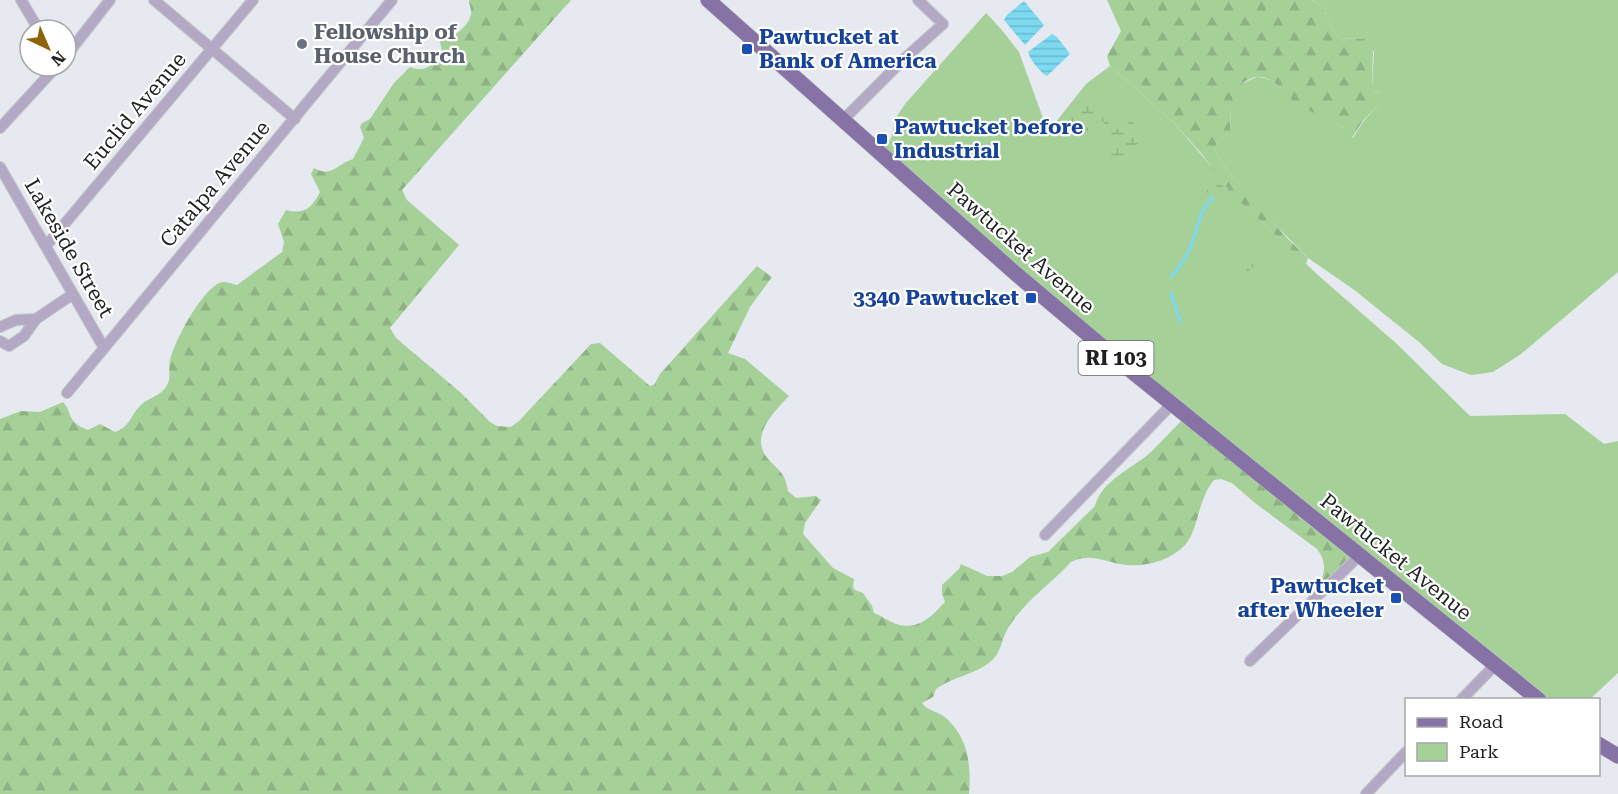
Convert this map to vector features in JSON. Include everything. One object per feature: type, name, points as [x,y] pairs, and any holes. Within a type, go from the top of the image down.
[{"type":"main road","name":"Pawtucket Avenue","points":[[708,0],[1015,273],[1172,404],[1538,698]]},
{"type":"main road","points":[[1600,745],[1618,756]]},
{"type":"street","points":[[21,0],[32,18]]},
{"type":"street","points":[[78,41],[110,0]]},
{"type":"street","points":[[154,0],[295,119]]},
{"type":"street","name":"Euclid Avenue","points":[[46,246],[253,0]]},
{"type":"street","name":"Catalpa Avenue","points":[[67,393],[392,0]]},
{"type":"street","points":[[843,120],[943,24],[918,0]]},
{"type":"street","points":[[0,128],[46,78]]},
{"type":"street","name":"Lakeside Street","points":[[0,167],[104,348]]},
{"type":"street","points":[[0,341],[9,346],[17,342],[36,319],[73,294]]},
{"type":"street","points":[[0,327],[16,320],[36,319]]},
{"type":"street","points":[[1045,535],[1172,404]]},
{"type":"street","points":[[1250,661],[1360,555]]},
{"type":"street","points":[[1462,698],[1495,665]]},
{"type":"street","points":[[1366,794],[1405,754]]},
{"type":"green space","points":[[469,0],[571,0],[402,190],[407,200],[459,245],[390,328],[396,338],[460,392],[490,422],[497,426],[511,427],[519,421],[591,344],[600,343],[650,386],[654,385],[660,374],[757,266],[772,277],[750,307],[728,353],[745,359],[789,396],[765,426],[761,443],[763,451],[784,477],[788,491],[796,498],[816,496],[821,500],[805,523],[803,534],[833,568],[854,579],[853,587],[863,593],[874,613],[893,623],[911,626],[935,613],[945,602],[942,585],[959,569],[961,564],[987,576],[1002,576],[1012,572],[1030,557],[1048,552],[1095,506],[1098,497],[1111,482],[1151,452],[1187,415],[1358,554],[1320,589],[1324,567],[1317,549],[1232,483],[1221,479],[1214,480],[1208,488],[1189,540],[1169,557],[1142,565],[1124,565],[1093,558],[1082,558],[1071,562],[1013,620],[994,659],[977,670],[942,685],[936,689],[933,697],[922,703],[946,718],[960,735],[969,763],[969,794],[0,794],[0,419],[21,411],[40,412],[63,402],[76,424],[88,430],[100,424],[115,432],[124,427],[140,406],[165,388],[169,380],[170,360],[177,341],[204,296],[221,282],[237,285],[282,252],[284,242],[278,224],[286,210],[298,212],[307,209],[320,192],[311,174],[314,168],[325,172],[330,171],[353,159],[364,138],[360,127],[362,123],[370,119],[394,83],[410,67],[425,68],[436,60],[442,50],[439,39],[453,35],[470,19]]},
{"type":"green space","points":[[1107,0],[1312,0],[1325,12],[1339,38],[1367,39],[1373,45],[1372,89],[1376,93],[1381,92],[1377,106],[1362,122],[1352,138],[1342,133],[1343,128],[1338,124],[1297,104],[1272,81],[1254,77],[1243,83],[1234,94],[1230,132],[1217,143],[1215,152],[1230,174],[1308,258],[1306,264],[1231,193],[1201,153],[1175,124],[1110,66],[1107,56],[1121,31]]},
{"type":"green space","points":[[1312,0],[1618,0],[1618,272],[1521,354],[1493,372],[1471,375],[1442,364],[1419,342],[1353,289],[1308,258],[1261,210],[1230,174],[1215,152],[1217,143],[1230,132],[1231,100],[1234,92],[1241,84],[1257,77],[1272,81],[1306,109],[1334,120],[1353,138],[1377,106],[1380,92],[1376,93],[1372,89],[1374,52],[1367,39],[1339,38],[1325,12]]},
{"type":"green space","points":[[986,13],[1019,52],[1048,132],[1086,84],[1110,66],[1175,124],[1245,206],[1319,276],[1397,344],[1470,416],[1565,414],[1604,444],[1618,441],[1618,673],[1591,698],[1539,698],[1187,415],[884,148],[891,139],[895,119],[905,104]]},
{"type":"green space","points":[[1082,99],[1118,130],[1131,121],[1139,127],[1142,139],[1122,160],[1114,161],[1111,157],[1108,146],[1111,130],[1102,121],[1085,133],[1070,128],[1068,120],[1070,112]]},
{"type":"green space","points":[[1214,180],[1220,182],[1228,198],[1213,196],[1207,192],[1205,185]]},
{"type":"green space","points":[[1258,252],[1262,256],[1250,270],[1242,276],[1239,275],[1237,270]]},
{"type":"water","points":[[1024,1],[1044,25],[1025,45],[1004,20]]},
{"type":"water","points":[[1052,34],[1070,54],[1047,76],[1036,66],[1028,52]]},
{"type":"waterway","points":[[1171,277],[1188,252],[1203,211],[1213,197]]},
{"type":"waterway","points":[[1171,293],[1180,321]]},
{"type":"place","name":"Fellowship of House Church","points":[[302,44]]},
{"type":"place","name":"Pawtucket at Bank of America","points":[[747,49]]},
{"type":"place","name":"Pawtucket before Industrial","points":[[882,139]]},
{"type":"place","name":"3340 Pawtucket","points":[[1031,298]]},
{"type":"place","name":"Pawtucket after Wheeler","points":[[1396,598]]}]
